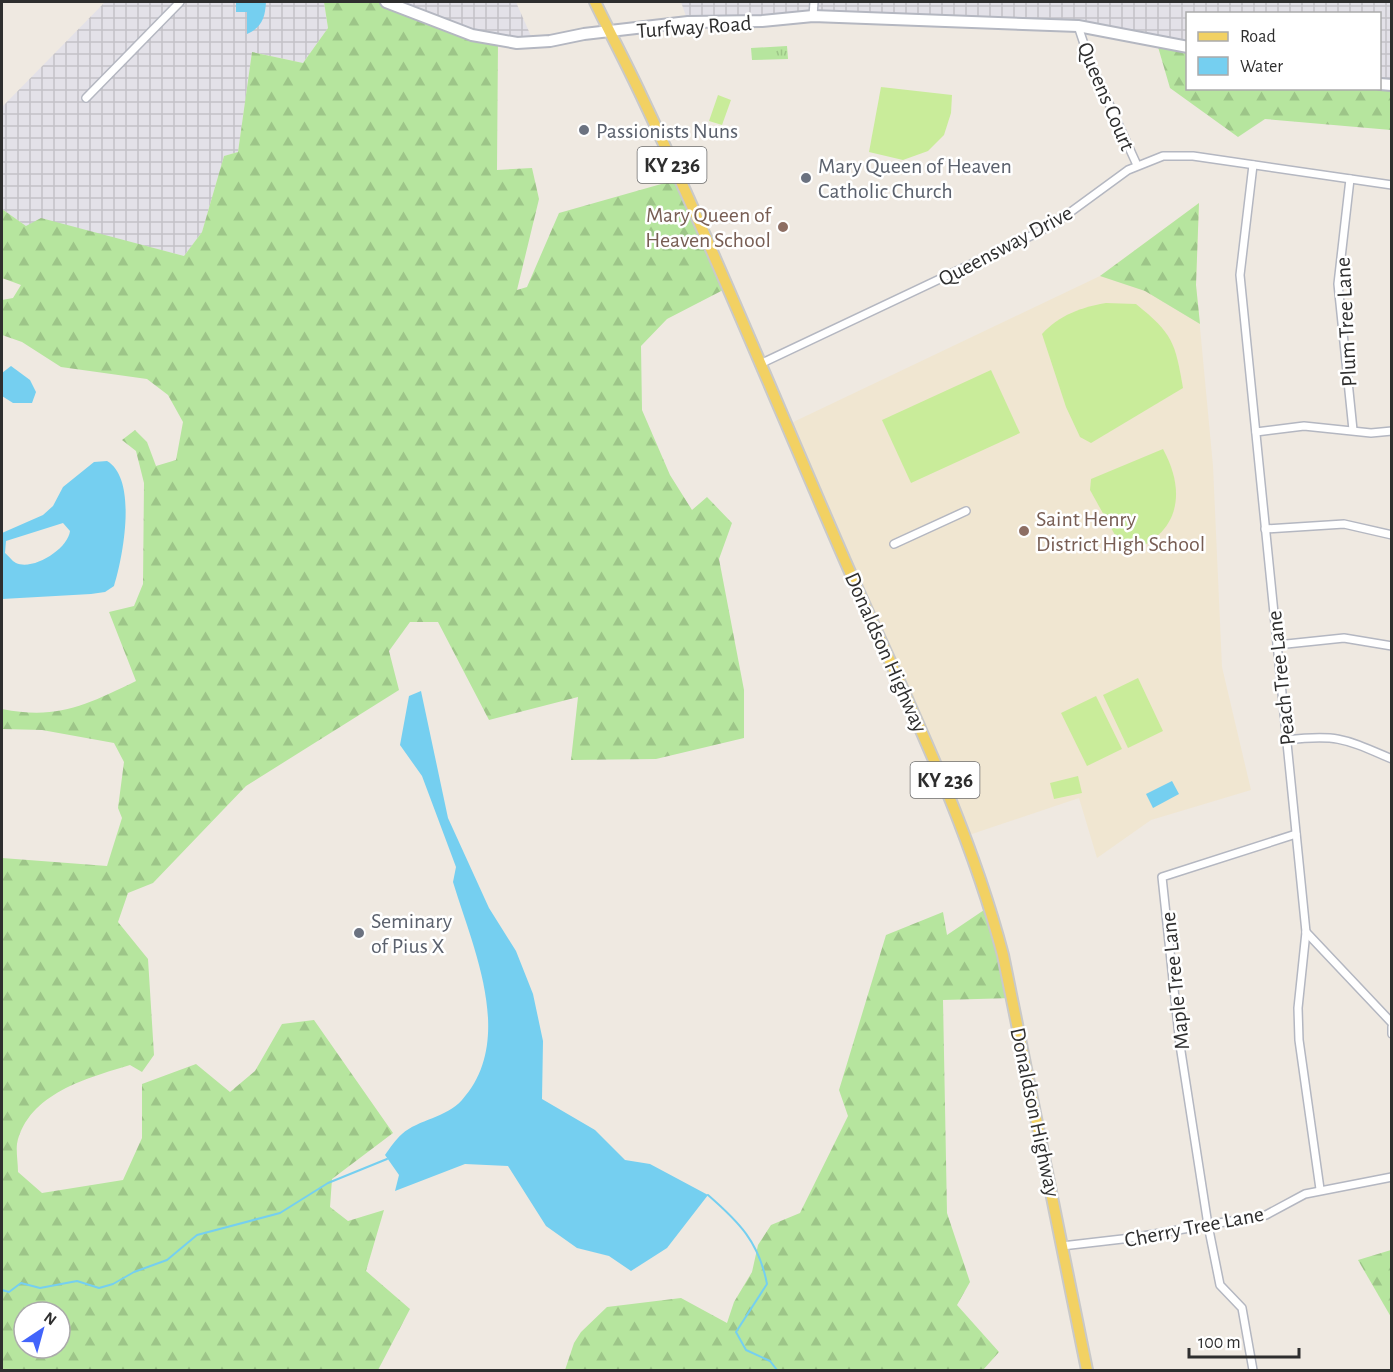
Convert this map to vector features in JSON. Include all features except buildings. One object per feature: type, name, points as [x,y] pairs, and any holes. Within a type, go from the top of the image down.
[{"type":"main road","name":"Turfway Road","points":[[386,2],[448,27],[498,41],[534,43],[688,22],[762,21],[813,16],[1078,26],[1186,47]]},
{"type":"main road","name":"Donaldson Highway","points":[[595,2],[642,96],[943,777],[977,867],[1003,955],[1087,1371]]},
{"type":"street","points":[[86,98],[180,2]]},
{"type":"street","points":[[813,16],[814,2]]},
{"type":"street","name":"Queens Court","points":[[1078,26],[1090,62],[1137,165]]},
{"type":"street","name":"Queensway Drive","points":[[760,364],[1037,233],[1061,219],[1137,165],[1151,159],[1176,156],[1392,185]]},
{"type":"street","name":"Peach Tree Lane","points":[[1253,165],[1240,275],[1306,932],[1298,1008],[1299,1040],[1320,1189]]},
{"type":"street","name":"Plum Tree Lane","points":[[1350,179],[1338,284],[1353,430]]},
{"type":"street","points":[[1256,432],[1304,426],[1371,433],[1392,431]]},
{"type":"street","points":[[894,544],[966,511]]},
{"type":"street","points":[[1265,529],[1344,524],[1392,535]]},
{"type":"street","points":[[1277,645],[1344,638],[1392,646]]},
{"type":"street","points":[[1287,740],[1330,736],[1351,741],[1392,759]]},
{"type":"street","name":"Maple Tree Lane","points":[[1208,1225],[1180,1045],[1162,877],[1296,834]]},
{"type":"street","points":[[1306,932],[1392,1023]]},
{"type":"street","points":[[1392,1027],[1392,1034]]},
{"type":"street","name":"Cherry Tree Lane","points":[[1062,1246],[1131,1238],[1266,1215],[1305,1194],[1320,1189],[1392,1177]]},
{"type":"street","points":[[1208,1225],[1220,1285],[1242,1308],[1253,1371]]},
{"type":"shaded area","points":[[105,2],[324,2],[328,28],[303,63],[252,52],[238,152],[224,156],[202,232],[184,256],[126,241],[26,226],[2,209],[2,107]]},
{"type":"shaded area","points":[[386,2],[516,2],[534,43],[498,41]]},
{"type":"shaded area","points":[[681,2],[1391,2],[1391,85],[1381,84],[1381,12],[1186,12],[1186,47],[1094,28],[813,16],[688,22]]},
{"type":"shaded area","name":"Saint Henry District High School","points":[[1199,203],[1196,285],[1213,466],[1222,667],[1251,790],[1151,820],[1097,858],[1079,798],[966,836],[787,425],[1100,276]]},
{"type":"green space","points":[[324,2],[386,2],[498,41],[497,170],[532,168],[539,199],[517,290],[527,287],[559,213],[686,177],[727,288],[667,319],[641,346],[642,410],[670,475],[692,510],[707,497],[732,523],[719,559],[744,690],[744,738],[656,759],[571,760],[578,697],[489,720],[438,622],[410,622],[389,651],[399,690],[246,786],[153,883],[128,893],[118,922],[148,959],[154,1055],[142,1072],[130,1065],[62,1090],[33,1112],[23,1126],[17,1144],[18,1172],[42,1193],[123,1180],[142,1138],[142,1084],[196,1064],[230,1092],[255,1071],[282,1024],[314,1020],[393,1133],[332,1179],[330,1207],[348,1221],[384,1210],[366,1271],[410,1309],[378,1370],[2,1370],[2,858],[107,866],[122,818],[118,808],[124,762],[114,743],[42,730],[2,729],[2,709],[40,713],[71,708],[136,681],[109,612],[134,606],[143,584],[144,483],[136,451],[122,440],[135,430],[147,442],[156,466],[176,460],[183,422],[168,395],[147,379],[61,367],[22,342],[2,335],[2,300],[13,298],[21,285],[2,278],[2,209],[26,226],[41,218],[184,256],[202,232],[224,156],[238,152],[252,52],[303,63],[328,28]]},
{"type":"green space","points":[[1156,40],[1186,47],[1186,90],[1381,90],[1381,88],[1391,85],[1391,130],[1265,119],[1238,137],[1170,88]]},
{"type":"green space","points":[[787,46],[788,59],[752,60],[751,48]]},
{"type":"green space","points":[[881,87],[952,95],[951,113],[944,135],[928,151],[903,160],[869,152]]},
{"type":"green space","points":[[718,95],[731,100],[722,125],[709,121]]},
{"type":"green space","points":[[1199,203],[1196,285],[1200,324],[1145,291],[1100,276]]},
{"type":"green space","points":[[1106,303],[1136,304],[1158,323],[1174,349],[1183,388],[1091,443],[1080,437],[1066,407],[1042,334],[1071,313]]},
{"type":"green space","points":[[991,370],[1020,433],[911,483],[882,420]]},
{"type":"green space","points":[[1163,449],[1175,482],[1176,498],[1173,512],[1167,525],[1157,536],[1143,546],[1125,553],[1090,490],[1091,479]]},
{"type":"green space","points":[[1138,678],[1163,731],[1128,748],[1103,695]]},
{"type":"green space","points":[[1096,696],[1122,749],[1087,766],[1061,713]]},
{"type":"green space","points":[[1078,776],[1082,793],[1054,799],[1050,783]]},
{"type":"green space","points":[[987,908],[1012,998],[943,1000],[947,1213],[970,1282],[957,1305],[999,1352],[983,1370],[565,1370],[574,1343],[581,1332],[607,1307],[681,1298],[727,1323],[734,1302],[752,1272],[758,1245],[771,1225],[800,1213],[848,1116],[839,1090],[886,935],[943,912],[947,935]]},
{"type":"green space","points":[[1392,1250],[1391,1317],[1358,1260]]},
{"type":"water","points":[[236,2],[266,2],[262,21],[247,34],[247,12],[236,12]]},
{"type":"water","points":[[11,366],[30,380],[36,392],[32,403],[13,403],[2,396],[2,373]]},
{"type":"water","points":[[107,461],[117,470],[125,501],[124,538],[114,586],[105,592],[91,594],[2,599],[2,533],[43,515],[53,506],[63,487],[94,462]],"holes":[[[63,523],[70,531],[63,545],[49,557],[40,561],[23,565],[16,563],[5,553],[6,541]]]},
{"type":"water","points":[[421,691],[448,818],[489,908],[516,951],[533,994],[543,1041],[542,1099],[595,1130],[625,1160],[650,1164],[708,1195],[667,1248],[631,1271],[609,1256],[577,1248],[546,1226],[508,1166],[465,1164],[395,1191],[399,1175],[385,1155],[398,1138],[409,1129],[448,1111],[462,1100],[478,1076],[486,1050],[488,1022],[479,964],[453,882],[456,867],[422,776],[400,745],[409,696]]},
{"type":"water","points":[[1172,781],[1179,794],[1153,808],[1146,794]]},
{"type":"waterway","points":[[2,1290],[9,1292],[21,1283],[40,1288],[77,1281],[99,1288],[113,1284],[134,1272],[167,1260],[197,1235],[280,1213],[328,1183],[387,1159]]},
{"type":"waterway","points":[[708,1195],[738,1224],[759,1256],[767,1284],[736,1332],[746,1350],[770,1361],[777,1370]]},
{"type":"place","name":"Passionists Nuns","points":[[584,130]]},
{"type":"place","name":"Mary Queen of Heaven Catholic Church","points":[[806,178]]},
{"type":"place","name":"Mary Queen of Heaven School","points":[[783,227]]},
{"type":"place","name":"Saint Henry District High School","points":[[1024,531]]},
{"type":"place","name":"Seminary of Pius X","points":[[359,933]]}]
